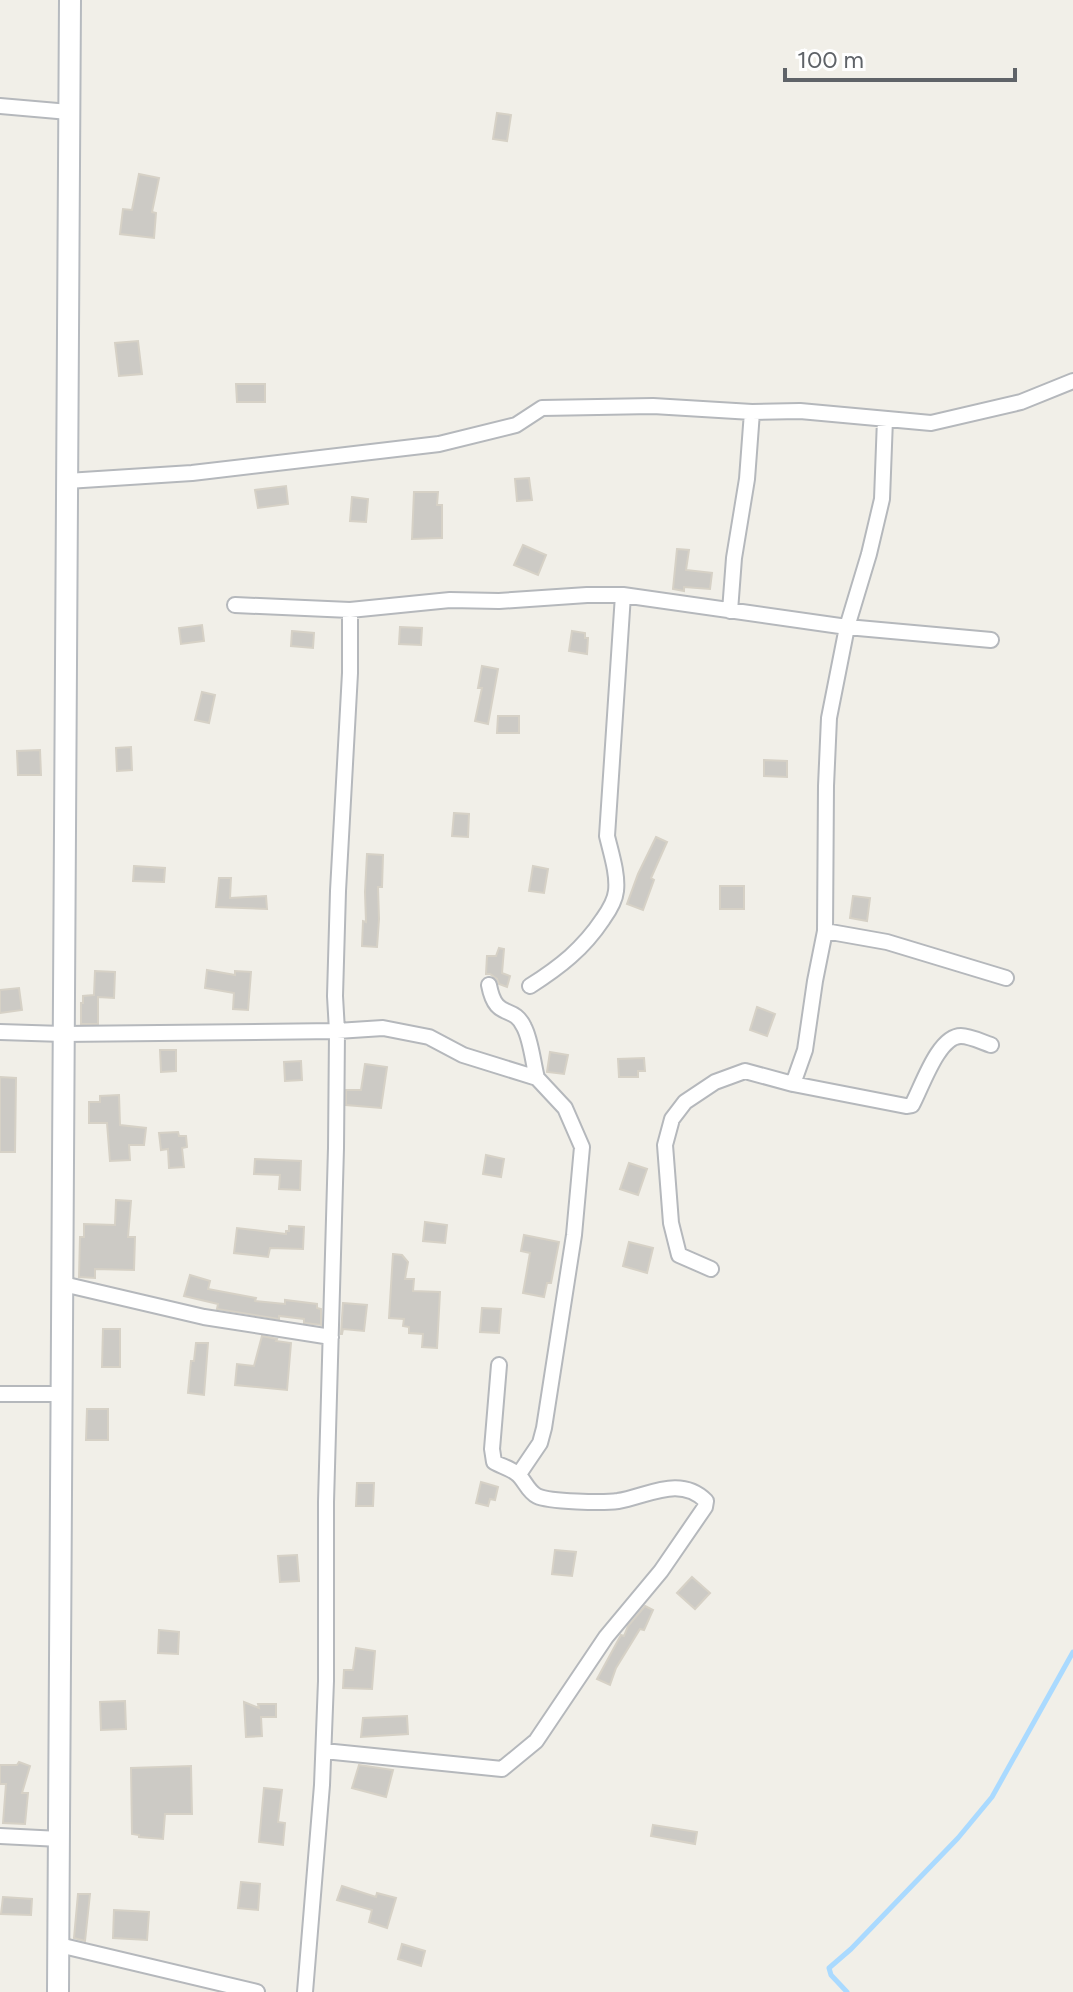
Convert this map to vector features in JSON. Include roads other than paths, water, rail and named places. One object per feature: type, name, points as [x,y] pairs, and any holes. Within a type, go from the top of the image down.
[{"type":"main road","points":[[58,1992],[70,0]]},
{"type":"street","points":[[0,106],[69,112]]},
{"type":"street","points":[[67,481],[192,473],[439,444],[516,425],[542,408],[653,406],[752,412],[800,411],[931,423],[1021,402],[1073,381]]},
{"type":"street","points":[[730,611],[752,412]]},
{"type":"street","points":[[793,1084],[805,1050],[825,931],[829,718],[847,627],[882,499],[885,419]]},
{"type":"street","points":[[530,986],[559,967],[589,939],[608,912],[616,893],[607,836],[623,595]]},
{"type":"street","points":[[235,605],[350,610],[450,600],[499,601],[623,595],[847,627],[991,640]]},
{"type":"street","points":[[305,1992],[324,1751],[326,1502],[337,1031],[335,996],[350,673],[350,610]]},
{"type":"street","points":[[825,931],[887,942],[1006,978]]},
{"type":"street","points":[[489,985],[493,1002],[500,1010],[515,1015],[524,1027],[537,1078],[565,1108],[582,1147],[574,1235],[544,1428],[540,1443],[519,1474]]},
{"type":"street","points":[[0,1032],[63,1034],[383,1028],[429,1037],[463,1055],[537,1078]]},
{"type":"street","points":[[711,1269],[679,1255],[671,1223],[665,1145],[672,1119],[685,1102],[715,1082],[745,1071],[793,1084],[912,1105],[938,1052],[949,1038],[962,1036],[991,1045]]},
{"type":"street","points":[[63,1284],[204,1317],[331,1337]]},
{"type":"street","points":[[324,1751],[502,1769],[536,1741],[606,1637],[661,1571],[705,1507],[706,1501],[702,1496],[687,1488],[649,1492],[617,1501],[551,1499],[536,1495],[519,1474],[494,1462],[492,1449],[499,1365]]},
{"type":"street","points":[[0,1394],[62,1394]]},
{"type":"street","points":[[0,1836],[60,1839]]},
{"type":"street","points":[[59,1945],[257,1992]]},
{"type":"waterway","points":[[847,1992],[831,1975],[829,1968],[958,1838],[992,1797],[1073,1652]]}]
